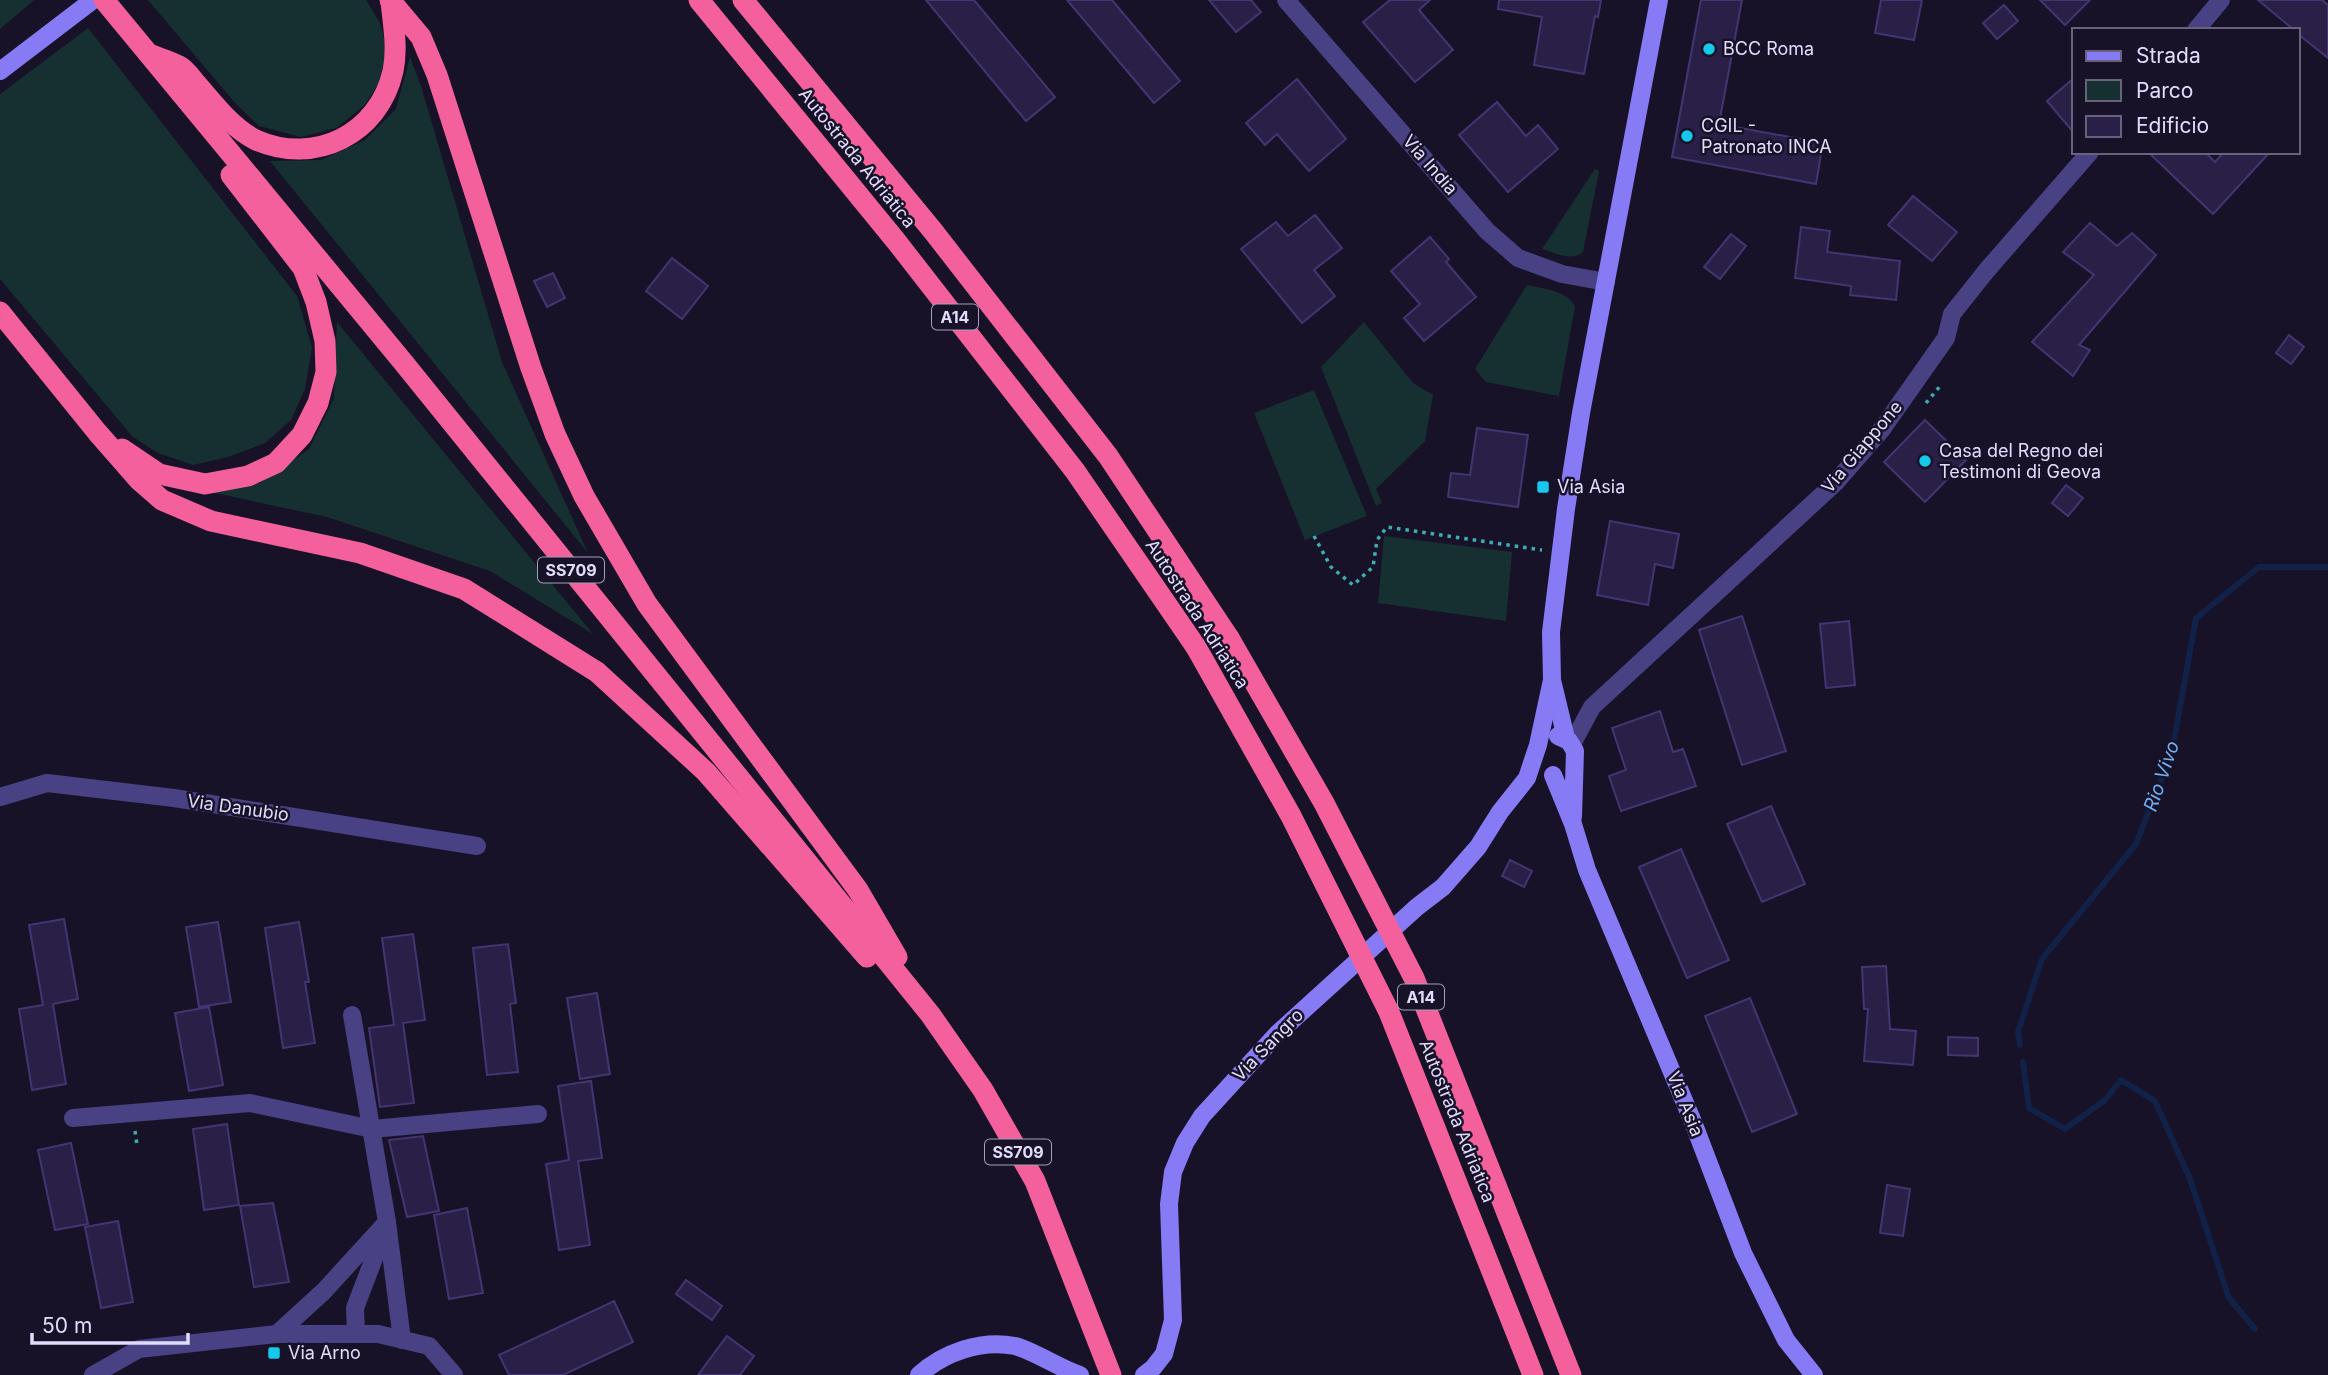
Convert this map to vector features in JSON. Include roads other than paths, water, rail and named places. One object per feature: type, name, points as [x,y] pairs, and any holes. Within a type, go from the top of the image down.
[{"type":"highway","name":"SS709","points":[[104,0],[403,362],[930,1014],[983,1090],[1035,1181],[1111,1375]]},
{"type":"highway","name":"Autostrada Adriatica","points":[[699,0],[896,242],[1075,471],[1196,647],[1291,816],[1389,1012],[1533,1375]]},
{"type":"highway","name":"Autostrada Adriatica","points":[[743,0],[933,232],[1108,456],[1229,638],[1324,803],[1414,978],[1571,1375]]},
{"type":"highway","points":[[149,54],[181,66],[233,124],[255,139],[301,150],[334,144],[353,134],[366,121],[387,89],[395,52],[390,1]]},
{"type":"highway","points":[[390,1],[421,37],[437,75],[531,369],[555,434],[584,496],[647,604],[858,890],[930,1014]]},
{"type":"highway","points":[[97,432],[159,474],[205,484],[248,476],[276,463],[302,435],[318,403],[326,372],[325,341],[316,302],[303,268],[231,175],[210,128]]},
{"type":"highway","points":[[0,312],[97,432],[139,480],[162,500],[211,521],[360,553],[464,590],[597,671],[706,772],[901,996],[930,1014]]},
{"type":"street","points":[[0,71],[93,0]]},
{"type":"street","name":"Via India","points":[[1286,0],[1488,231],[1518,258],[1562,274],[1606,282]]},
{"type":"street","name":"Via Asia","points":[[1573,824],[1571,747],[1552,680],[1551,632],[1577,438],[1659,0]]},
{"type":"street","points":[[2198,28],[2221,0]]},
{"type":"street","name":"Via Giappone","points":[[1571,747],[1592,707],[1835,483],[1882,429],[1946,338],[1952,314],[2088,154]]},
{"type":"street","name":"Via Asia","points":[[1552,680],[1537,749],[1538,764],[1549,774],[1573,824],[1587,870],[1693,1122],[1743,1253],[1786,1340],[1814,1375]]},
{"type":"street","points":[[1559,710],[1580,712],[1592,707]]},
{"type":"street","points":[[1527,778],[1567,771],[1571,747],[1551,736],[1537,749]]},
{"type":"street","name":"Via Sangro","points":[[1144,1375],[1164,1354],[1173,1320],[1169,1203],[1172,1172],[1202,1115],[1277,1034],[1407,915],[1443,887],[1478,847],[1500,812],[1527,778],[1537,749]]},
{"type":"street","name":"Via Danubio","points":[[0,797],[47,783],[174,799],[477,846]]},
{"type":"street","points":[[352,1014],[387,1222],[402,1340]]},
{"type":"street","points":[[73,1118],[250,1103],[372,1129],[538,1114]]},
{"type":"street","points":[[356,1334],[355,1308],[387,1222]]},
{"type":"street","points":[[277,1334],[324,1290],[387,1222]]},
{"type":"street","points":[[93,1375],[139,1349],[277,1334],[378,1334],[429,1346],[454,1375]]},
{"type":"street","points":[[919,1375],[934,1361],[989,1344],[1016,1346],[1080,1375]]},
{"type":"waterway","name":"Rio Vivo","points":[[2020,1045],[2018,1032],[2042,959],[2136,844],[2172,752],[2196,618],[2259,567],[2328,567]]},
{"type":"waterway","name":"Rio Vivo","points":[[2023,1062],[2029,1108],[2065,1129],[2105,1100],[2121,1080],[2155,1101],[2190,1179],[2229,1298],[2255,1329]]},
{"type":"place","name":"BCC Roma","points":[[1709,49]]},
{"type":"place","name":"CGIL - Patronato INCA","points":[[1687,136]]},
{"type":"place","name":"Casa del Regno dei Testimoni di Geova","points":[[1925,461]]},
{"type":"place","name":"Via Asia","points":[[1543,487]]},
{"type":"place","name":"Via Arno","points":[[274,1353]]}]
